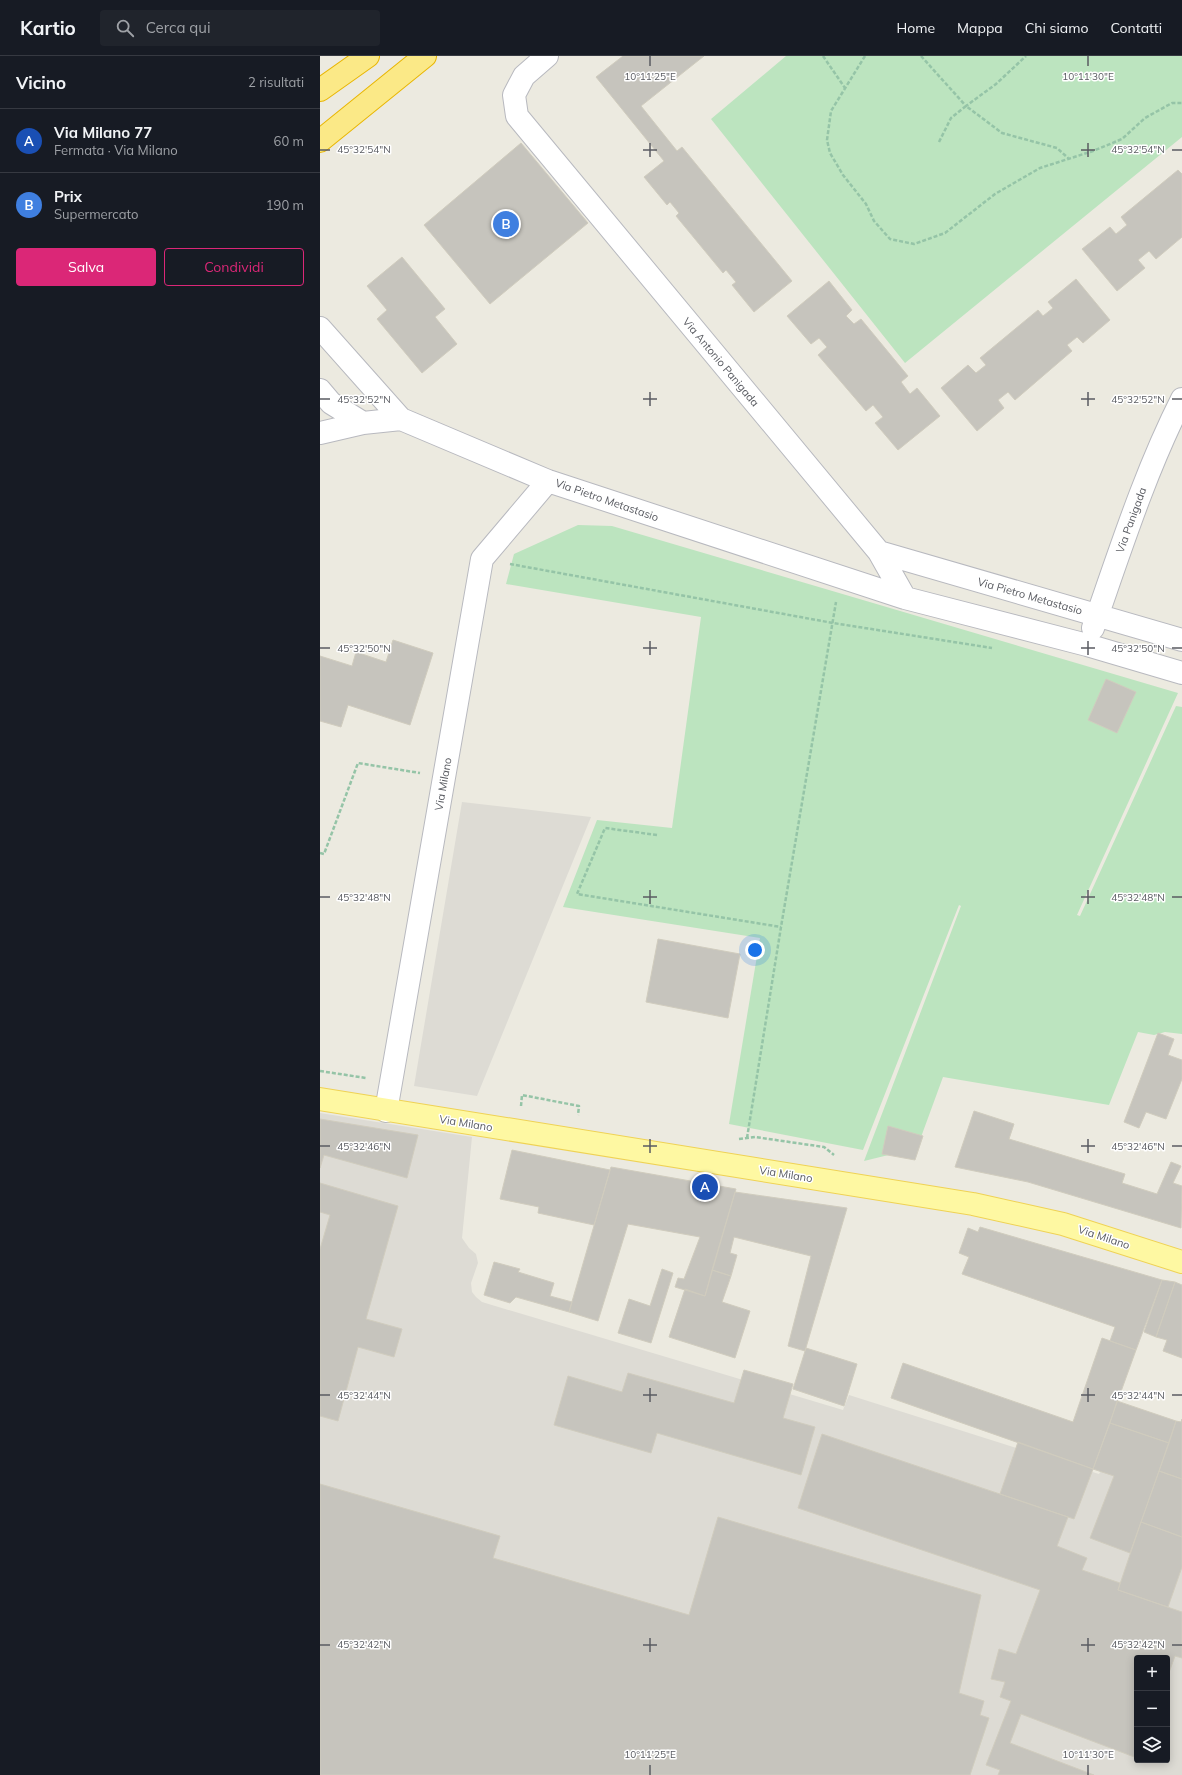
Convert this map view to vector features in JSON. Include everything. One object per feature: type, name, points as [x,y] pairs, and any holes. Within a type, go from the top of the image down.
[{"type":"highway","points":[[320,90],[368,56]]},
{"type":"highway","points":[[320,141],[425,56]]},
{"type":"main road","name":"Via Milano","points":[[320,1099],[973,1204],[1063,1224],[1182,1262]]},
{"type":"street","name":"Via Antonio Panigada","points":[[547,56],[524,76],[514,95],[517,116],[879,552],[905,598]]},
{"type":"street","points":[[320,328],[401,419]]},
{"type":"street","points":[[320,390],[331,402],[363,423]]},
{"type":"street","name":"Via Panigada","points":[[1087,645],[1133,513],[1170,423],[1182,399]]},
{"type":"street","name":"Via Pietro Metastasio","points":[[401,419],[548,480],[840,577]]},
{"type":"street","points":[[320,433],[363,423],[401,419]]},
{"type":"street","points":[[482,558],[548,480]]},
{"type":"street","name":"Via Pietro Metastasio","points":[[879,552],[1182,640]]},
{"type":"street","name":"Via Milano","points":[[386,1110],[482,558]]},
{"type":"street","points":[[840,577],[905,598],[1087,645],[1182,673]]},
{"type":"path","points":[[823,56],[846,88]]},
{"type":"path","points":[[865,56],[853,73],[846,88],[831,111],[827,140],[830,153],[843,175],[866,204],[874,221],[890,239],[914,244],[945,234],[973,210],[995,194],[1040,168],[1093,151],[1122,139],[1145,118],[1172,103],[1182,103]]},
{"type":"path","points":[[921,56],[966,106],[1002,133],[1057,148],[1068,158]]},
{"type":"path","points":[[939,142],[951,118],[996,84],[1026,56]]},
{"type":"path","points":[[482,558],[833,623],[996,649]]},
{"type":"path","points":[[747,1138],[840,577]]},
{"type":"path","points":[[320,853],[324,854],[358,763],[444,777]]},
{"type":"path","points":[[657,835],[605,828],[577,894],[781,927]]},
{"type":"shaded area","points":[[462,802],[591,817],[477,1096],[414,1086]]},
{"type":"shaded area","points":[[320,1113],[472,1137],[462,1238],[469,1248],[476,1254],[478,1263],[471,1283],[472,1292],[482,1302],[843,1410],[849,1395],[1099,1474],[1121,1437],[1182,1458],[1182,1775],[320,1775]]},
{"type":"green space","points":[[786,56],[1182,56],[1182,137],[905,363],[711,119]]},
{"type":"green space","points":[[578,525],[612,526],[1178,693],[1077,915],[1080,916],[1176,706],[1182,707],[1182,1034],[1165,1032],[1154,1035],[1138,1032],[1109,1105],[943,1077],[917,1148],[864,1161],[961,906],[959,905],[863,1150],[729,1124],[760,938],[563,907],[597,820],[672,828],[701,617],[506,584],[514,554]]},
{"type":"building","points":[[623,56],[704,56],[641,106],[677,151],[682,147],[792,281],[754,312],[732,285],[736,282],[726,270],[723,273],[676,216],[679,213],[670,202],[667,205],[644,177],[664,161],[596,77]]},
{"type":"building","points":[[521,143],[588,223],[490,304],[424,225]]},
{"type":"building","points":[[1178,170],[1182,174],[1182,237],[1156,259],[1149,251],[1138,260],[1145,268],[1117,291],[1082,249],[1110,227],[1116,234],[1127,225],[1121,217]]},
{"type":"building","points":[[402,257],[445,309],[435,317],[457,344],[422,373],[377,319],[387,310],[367,286]]},
{"type":"building","points":[[1076,279],[1110,320],[1083,343],[1077,337],[1067,345],[1072,351],[1015,400],[1008,392],[998,400],[1004,408],[977,431],[941,388],[968,365],[976,373],[986,365],[980,358],[1038,310],[1043,316],[1053,308],[1048,302]]},
{"type":"building","points":[[829,281],[852,310],[846,316],[854,324],[861,319],[908,376],[901,382],[910,394],[917,388],[940,416],[898,450],[875,423],[883,417],[873,405],[866,411],[818,355],[827,347],[819,338],[811,344],[787,316]]},
{"type":"building","points":[[393,640],[433,653],[410,725],[348,705],[341,727],[320,721],[320,656],[352,666],[356,652],[386,662]]},
{"type":"building","points":[[1106,679],[1136,692],[1117,733],[1088,720]]},
{"type":"building","points":[[658,939],[740,954],[728,1018],[646,1002]]},
{"type":"building","points":[[1158,1033],[1174,1039],[1168,1055],[1182,1060],[1182,1079],[1166,1119],[1146,1112],[1139,1128],[1124,1122]]},
{"type":"building","points":[[974,1111],[1014,1124],[1009,1139],[1125,1174],[1122,1183],[1157,1194],[1171,1162],[1181,1166],[1173,1183],[1182,1186],[1181,1228],[1028,1182],[955,1167]]},
{"type":"building","points":[[320,1119],[418,1135],[407,1178],[324,1155],[320,1168]]},
{"type":"building","points":[[888,1126],[923,1136],[915,1160],[882,1154]]},
{"type":"building","points":[[512,1150],[610,1170],[594,1225],[538,1213],[539,1207],[500,1199]]},
{"type":"building","points":[[611,1167],[736,1189],[705,1296],[675,1287],[678,1278],[684,1279],[700,1237],[628,1224],[598,1321],[569,1312]]},
{"type":"building","points":[[320,1183],[398,1206],[366,1319],[402,1329],[394,1357],[358,1347],[338,1421],[320,1416],[320,1249],[330,1215],[320,1212]]},
{"type":"building","points":[[735,1192],[847,1208],[805,1351],[788,1346],[811,1256],[734,1237],[730,1253],[737,1255],[731,1276],[712,1270]]},
{"type":"building","points":[[980,1227],[1162,1280],[1136,1350],[1110,1341],[1115,1327],[962,1274],[969,1257],[959,1253],[968,1228],[978,1232]]},
{"type":"building","points":[[494,1262],[520,1269],[518,1272],[554,1283],[550,1296],[572,1302],[569,1312],[516,1297],[510,1303],[484,1295]]},
{"type":"building","points":[[662,1269],[673,1273],[651,1343],[618,1333],[629,1299],[650,1306]]},
{"type":"building","points":[[712,1270],[731,1276],[722,1302],[750,1311],[735,1358],[669,1337],[685,1289],[705,1296]]},
{"type":"building","points":[[1162,1280],[1175,1282],[1156,1337],[1144,1332]]},
{"type":"building","points":[[1175,1282],[1182,1285],[1182,1358],[1163,1351],[1167,1340],[1156,1337]]},
{"type":"building","points":[[1102,1338],[1136,1350],[1093,1469],[891,1398],[903,1363],[1073,1422]]},
{"type":"building","points":[[806,1348],[857,1364],[844,1406],[793,1389]]},
{"type":"building","points":[[744,1370],[793,1384],[783,1418],[815,1427],[801,1475],[657,1433],[651,1453],[554,1425],[568,1376],[622,1392],[628,1373],[734,1403]]},
{"type":"building","points":[[1117,1401],[1176,1421],[1169,1443],[1110,1423]]},
{"type":"building","points":[[1182,1419],[1182,1479],[1159,1471],[1176,1421],[1181,1422]]},
{"type":"building","points":[[1110,1423],[1169,1443],[1130,1553],[1090,1538],[1114,1476],[1093,1469]]},
{"type":"building","points":[[822,1434],[1068,1517],[1057,1546],[1087,1558],[1082,1570],[1120,1583],[1118,1590],[1182,1612],[1182,1658],[1175,1656],[1170,1670],[1170,1655],[1134,1655],[1134,1757],[1021,1714],[1010,1743],[1094,1775],[998,1775],[1000,1770],[986,1765],[1011,1701],[1000,1697],[1005,1682],[991,1679],[999,1649],[1016,1654],[1040,1590],[798,1508]]},
{"type":"building","points":[[1018,1442],[1093,1469],[1074,1519],[1000,1494]]},
{"type":"building","points":[[1159,1471],[1182,1479],[1182,1537],[1141,1522]]},
{"type":"building","points":[[320,1484],[500,1536],[493,1558],[689,1615],[718,1517],[981,1595],[959,1693],[984,1701],[980,1715],[989,1718],[970,1775],[320,1775]]},
{"type":"building","points":[[1141,1522],[1182,1537],[1182,1567],[1168,1607],[1118,1590]]},
{"type":"place","name":"Prix","points":[[506,224]]},
{"type":"place","name":"Via Milano 77","points":[[705,1187]]}]
